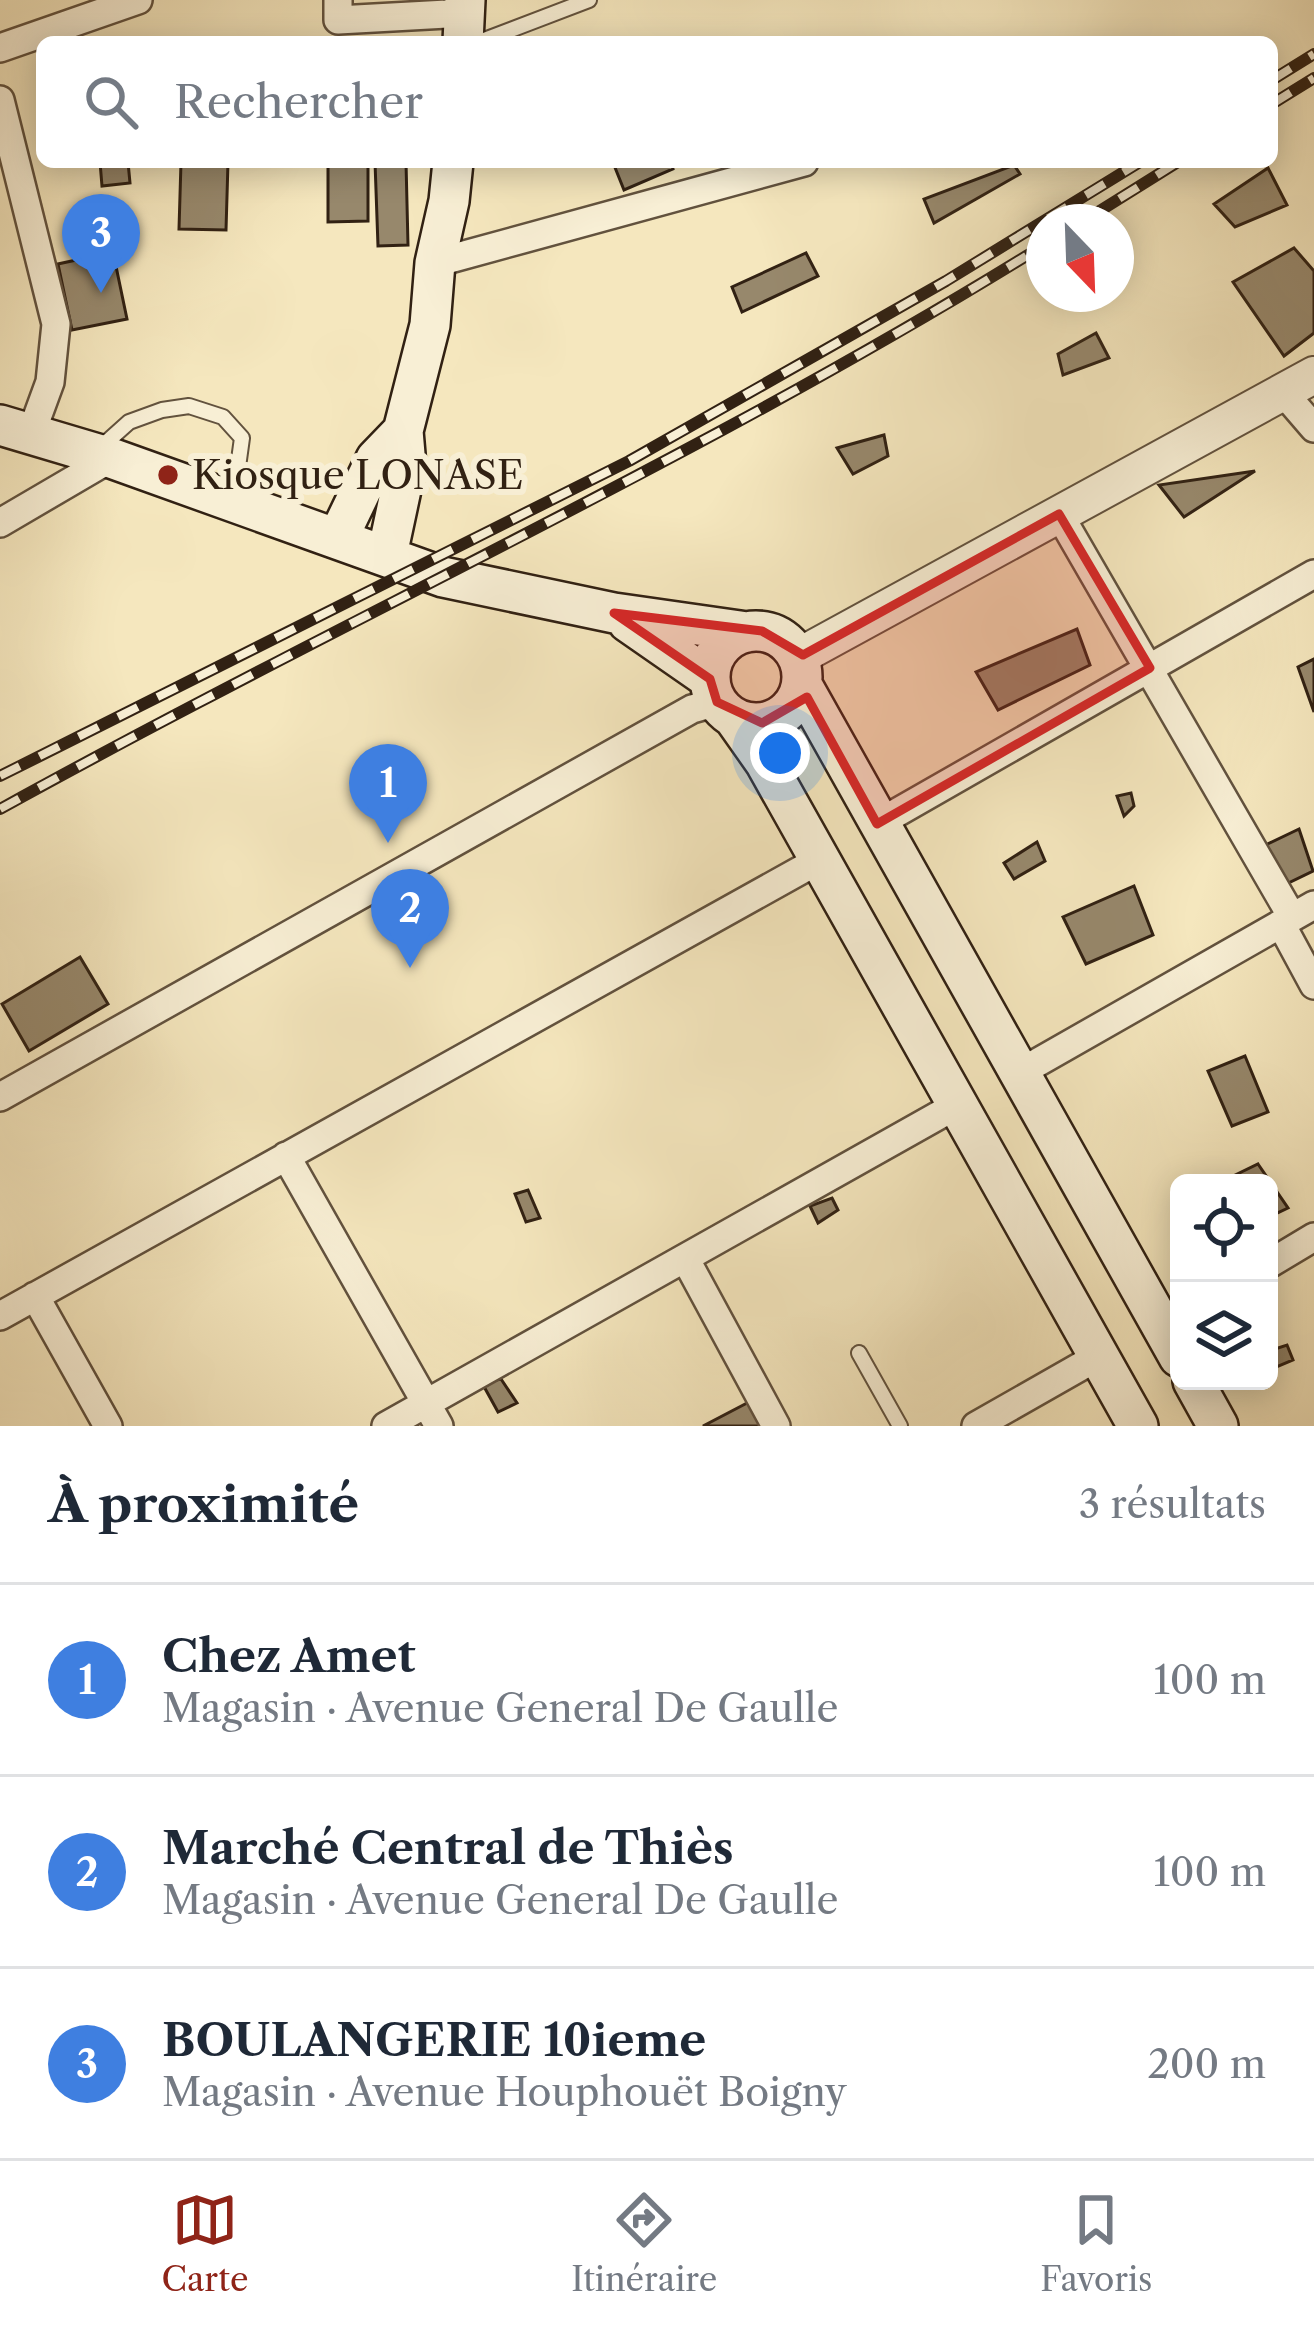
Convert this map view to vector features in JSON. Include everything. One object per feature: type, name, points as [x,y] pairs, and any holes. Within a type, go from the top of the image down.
[{"type":"main road","points":[[387,555],[406,466],[403,431],[430,325],[435,263],[452,168]]},
{"type":"main road","points":[[16,429],[103,455],[442,577],[614,613],[776,636],[800,671],[877,824],[1018,1073],[1170,1329]]},
{"type":"main road","points":[[338,538],[376,459],[403,431]]},
{"type":"main road","points":[[614,613],[748,722],[776,719],[788,710],[800,671]]},
{"type":"main road","points":[[746,632],[734,636],[716,654],[720,700],[765,763],[1138,1426]]},
{"type":"main road","points":[[1197,1390],[1218,1426]]},
{"type":"street","points":[[0,48],[138,0]]},
{"type":"street","points":[[338,0],[338,20],[468,24]]},
{"type":"street","points":[[0,100],[6,148],[56,325],[50,382],[16,429]]},
{"type":"street","points":[[435,263],[782,168]]},
{"type":"street","points":[[800,671],[1059,514],[1299,384],[1314,428]]},
{"type":"street","points":[[0,523],[103,455]]},
{"type":"street","points":[[1059,514],[1296,915],[1314,985]]},
{"type":"street","points":[[877,824],[1314,574]]},
{"type":"street","points":[[0,1097],[692,709],[720,700]]},
{"type":"street","points":[[0,1316],[820,860]]},
{"type":"street","points":[[1018,1073],[1296,915]]},
{"type":"street","points":[[386,1426],[432,1415],[685,1258],[957,1105]]},
{"type":"street","points":[[286,1156],[432,1415]]},
{"type":"street","points":[[1278,1259],[1314,1237]]},
{"type":"street","points":[[685,1258],[776,1426]]},
{"type":"street","points":[[35,1297],[107,1426]]},
{"type":"street","points":[[976,1426],[1099,1356]]},
{"type":"lane","points":[[468,24],[589,0]]},
{"type":"lane","points":[[103,455],[129,422],[162,410],[189,406],[223,417],[242,438],[233,501]]},
{"type":"lane","points":[[859,1353],[900,1426]]},
{"type":"highlighted area","points":[[1059,514],[1150,668],[877,824],[807,697],[762,723],[717,702],[710,679],[614,613],[762,631],[803,655]]},
{"type":"building","points":[[100,168],[129,168],[130,183],[102,186]]},
{"type":"building","points":[[181,168],[228,168],[226,230],[179,229]]},
{"type":"building","points":[[328,168],[368,168],[368,221],[328,222]]},
{"type":"building","points":[[375,168],[406,168],[408,245],[378,246]]},
{"type":"building","points":[[615,168],[673,168],[673,169],[624,190]]},
{"type":"building","points":[[1006,168],[1016,168],[1020,174],[934,223],[924,199]]},
{"type":"building","points":[[1268,168],[1287,205],[1235,227],[1214,204]]},
{"type":"building","points":[[1294,248],[1314,271],[1314,333],[1284,356],[1233,282]]},
{"type":"building","points":[[113,252],[127,319],[72,330],[58,264]]},
{"type":"building","points":[[806,253],[818,276],[742,312],[732,287]]},
{"type":"building","points":[[1096,333],[1109,358],[1063,375],[1058,354]]},
{"type":"building","points":[[884,435],[888,456],[853,474],[837,448]]},
{"type":"building","points":[[1255,471],[1184,517],[1159,485]]},
{"type":"building","points":[[1077,629],[1090,665],[998,710],[976,672]]},
{"type":"building","points":[[1314,659],[1314,712],[1298,667]]},
{"type":"building","points":[[1131,793],[1134,806],[1124,816],[1117,796]]},
{"type":"building","points":[[1299,829],[1313,871],[1278,888],[1257,849]]},
{"type":"building","points":[[1037,842],[1045,861],[1014,879],[1004,863]]},
{"type":"building","points":[[1134,886],[1153,935],[1086,964],[1063,917]]},
{"type":"building","points":[[80,957],[108,1004],[29,1051],[2,1004]]},
{"type":"building","points":[[1245,1056],[1268,1112],[1232,1126],[1208,1071]]},
{"type":"building","points":[[1258,1164],[1265,1174],[1237,1174]]},
{"type":"building","points":[[528,1190],[540,1218],[526,1222],[515,1194]]},
{"type":"building","points":[[1278,1193],[1288,1208],[1278,1213]]},
{"type":"building","points":[[832,1198],[838,1210],[818,1223],[810,1206]]},
{"type":"building","points":[[1287,1345],[1293,1360],[1278,1366],[1278,1348]]},
{"type":"building","points":[[501,1379],[517,1403],[498,1412],[482,1383]]},
{"type":"building","points":[[749,1402],[761,1426],[703,1426]]},
{"type":"railway","points":[[1278,76],[1314,54]]},
{"type":"railway","points":[[1278,100],[1314,78]]},
{"type":"railway","points":[[0,776],[629,461],[946,281],[1130,168]]},
{"type":"railway","points":[[1111,204],[1168,168]]},
{"type":"railway","points":[[0,809],[657,465],[1026,256]]},
{"type":"place","name":"BOULANGERIE 10ieme","points":[[101,293]]},
{"type":"place","name":"Kiosque LONASE","points":[[168,475]]},
{"type":"place","name":"Chez Amet","points":[[388,843]]},
{"type":"place","name":"Marché Central de Thiès","points":[[410,968]]}]
